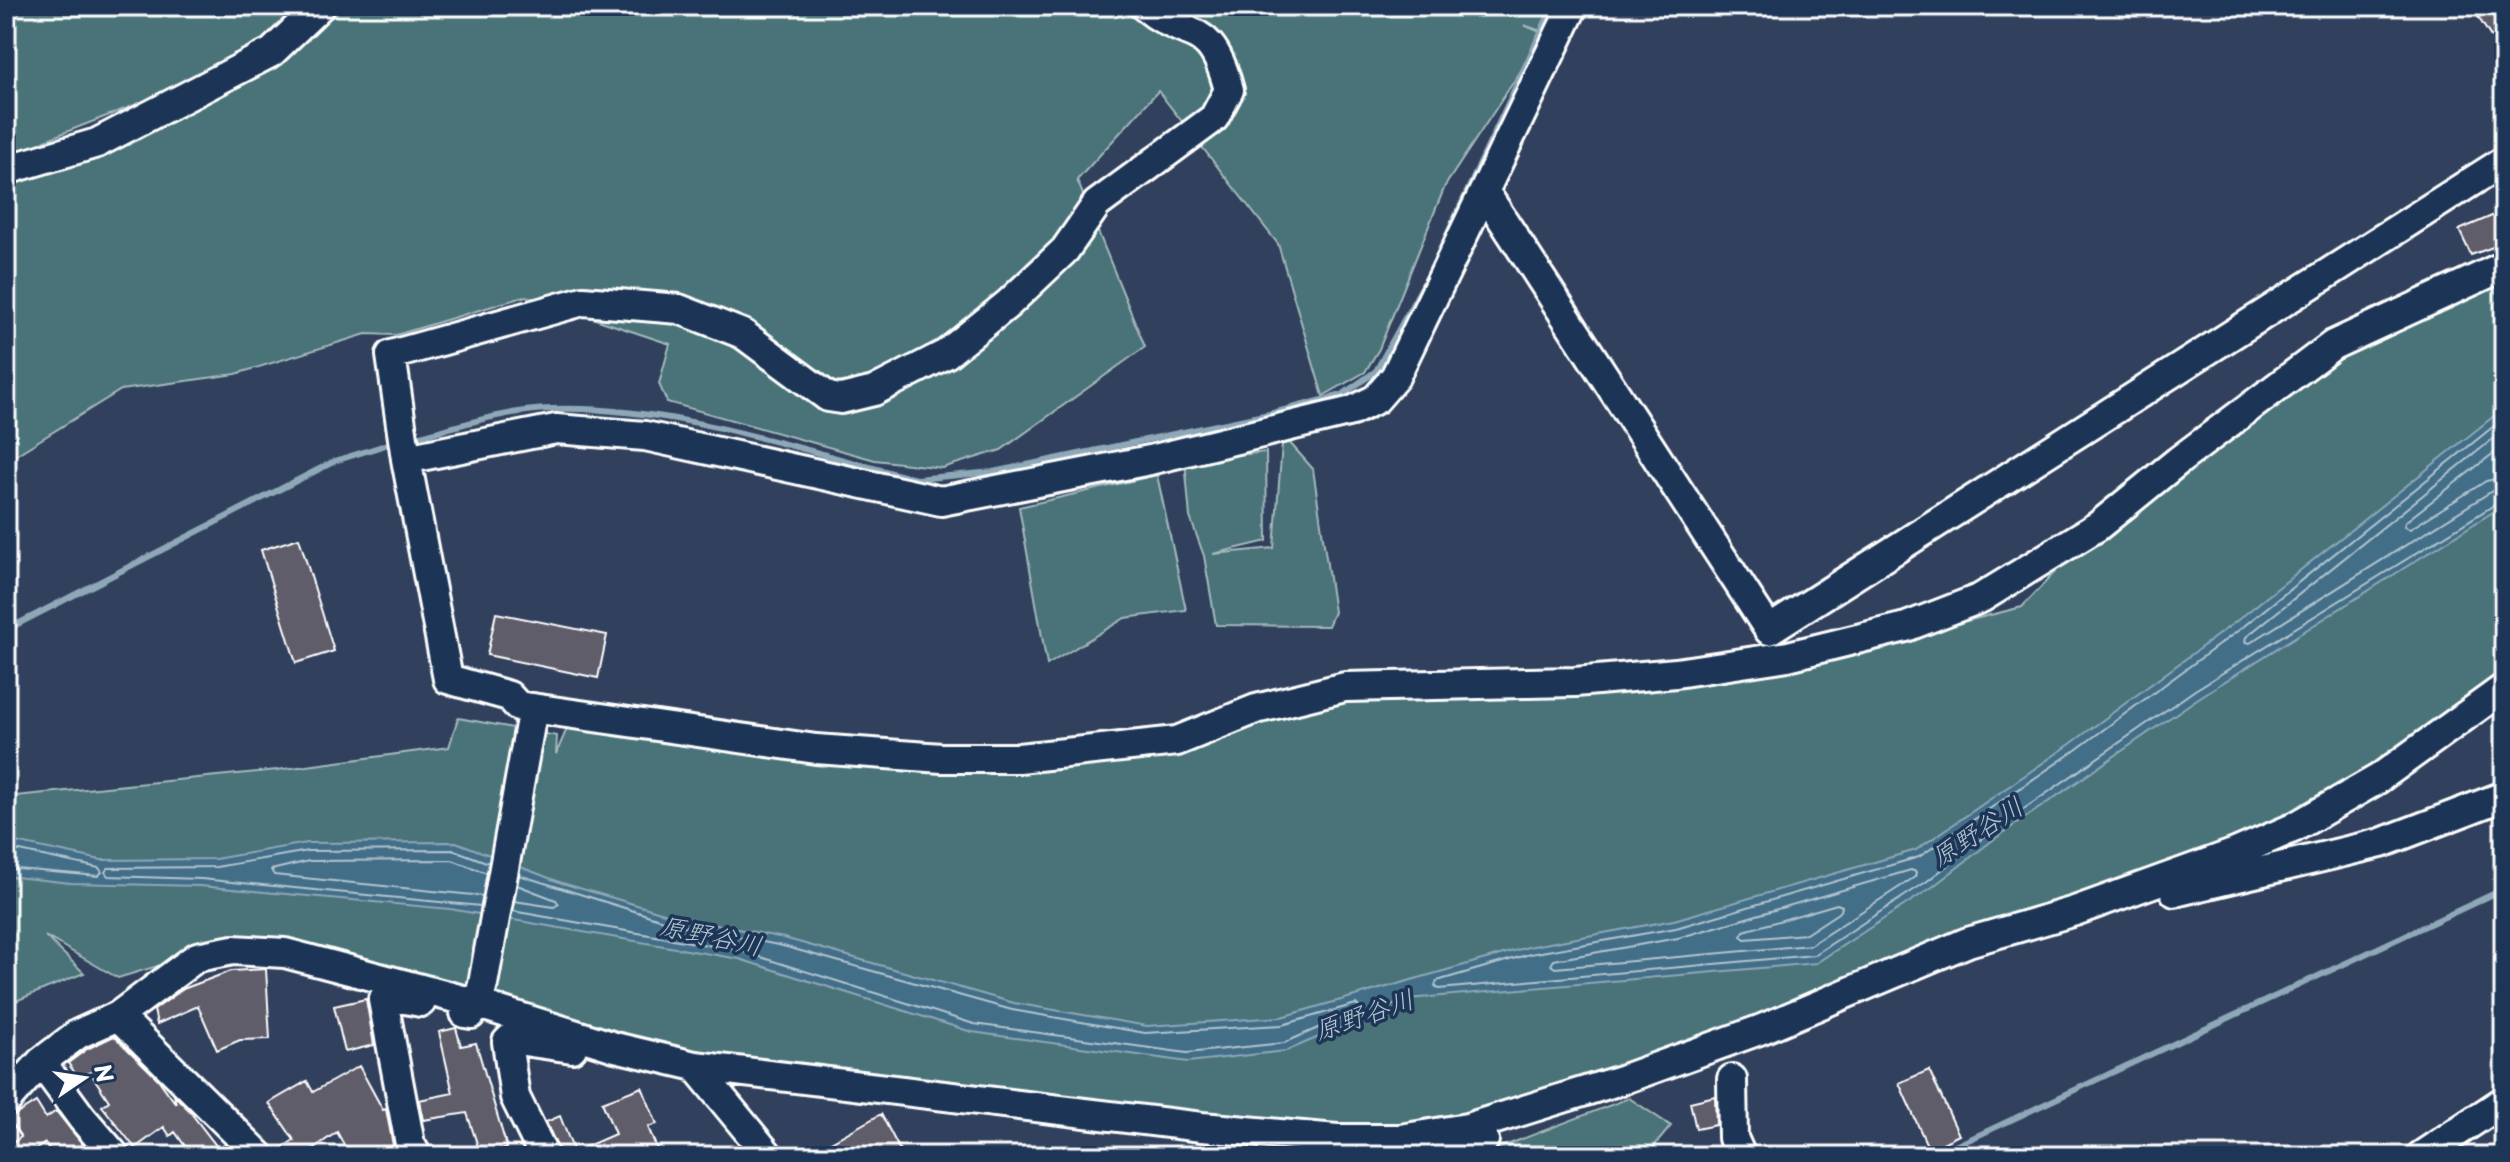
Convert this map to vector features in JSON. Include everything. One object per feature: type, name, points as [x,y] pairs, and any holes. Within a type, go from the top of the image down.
[{"type":"street","points":[[6,170],[97,143],[272,52],[320,6]]},
{"type":"street","points":[[1144,6],[1157,16],[1209,41],[1222,65],[1229,90],[1214,118],[1097,204],[1065,250],[1008,304],[946,354],[874,391],[841,399],[828,397],[743,334],[679,309],[583,301],[391,355],[406,459],[448,679],[509,696],[518,706],[816,749],[942,758],[1019,758],[1177,741],[1256,709],[1345,687],[1449,682],[1575,682],[1676,673],[1788,656],[1906,627],[1981,598],[2098,526],[2178,461],[2333,345],[2504,266]]},
{"type":"street","points":[[406,459],[556,429],[645,436],[941,501],[1150,460],[1332,418],[1376,399],[1395,377],[1486,194],[1573,6]]},
{"type":"street","points":[[1486,194],[1769,630],[2504,161]]},
{"type":"street","points":[[6,1101],[41,1062],[78,1034],[118,1016],[197,957],[233,950],[285,953],[480,994],[615,1047],[695,1066],[1202,1127],[1337,1139],[1411,1137],[1467,1128],[1624,1079],[1762,1029],[1968,942],[2046,920],[2233,854],[2293,828],[2378,779],[2504,688]]},
{"type":"street","points":[[417,1156],[410,1144],[383,1000],[395,997],[471,1014],[480,994],[533,708]]},
{"type":"street","points":[[2046,920],[2101,912],[2381,843],[2504,796]]},
{"type":"street","points":[[118,1016],[260,1156]]},
{"type":"street","points":[[544,1156],[515,1097],[507,1042],[510,1039],[605,1053],[615,1047]]},
{"type":"street","points":[[41,1062],[82,1118],[115,1156]]},
{"type":"street","points":[[695,1066],[769,1156]]},
{"type":"street","points":[[1732,1079],[1733,1138],[1741,1156]]},
{"type":"street","points":[[2421,1156],[2504,1101]]},
{"type":"street","points":[[1432,1156],[1493,1137],[1518,1112]]},
{"type":"green space","points":[[6,6],[1477,6],[1485,10],[1488,6],[1559,6],[1546,33],[1524,25],[1545,34],[1445,186],[1379,349],[1365,372],[1323,396],[1278,244],[1158,91],[1077,180],[1145,347],[1001,450],[942,468],[875,460],[667,402],[659,384],[670,344],[526,296],[396,335],[366,334],[236,374],[121,390],[6,461]],"holes":[[[173,90],[88,133],[43,141]]]},
{"type":"green space","points":[[2504,263],[2504,678],[2306,811],[2213,861],[1762,1022],[1422,1136],[695,1066],[250,938],[118,978],[45,936],[84,973],[6,1005],[6,797],[277,770],[449,747],[458,718],[557,736],[556,754],[568,726],[1056,755],[1256,709],[1536,682],[1724,682],[2022,607],[2098,526],[2342,341]]},
{"type":"green space","points":[[1290,443],[1313,469],[1334,612],[1328,626],[1216,625],[1204,556],[1190,517],[1185,461],[1266,452],[1267,541],[1213,554],[1274,548],[1282,444]]},
{"type":"green space","points":[[1157,475],[1186,610],[1125,618],[1047,665],[1019,507]]},
{"type":"green space","points":[[1629,1098],[1671,1126],[1646,1156],[1478,1156]]},
{"type":"water","name":"原野谷川","points":[[2504,408],[2504,505],[2200,697],[1993,840],[1931,888],[1816,963],[1408,999],[1286,1051],[1188,1062],[972,1032],[739,959],[450,909],[200,886],[71,883],[6,876],[6,840],[101,860],[215,859],[307,843],[456,842],[562,883],[681,918],[784,938],[1014,1003],[1147,1026],[1281,1017],[1528,947],[1674,920],[1916,850],[2069,745],[2234,623]]},
{"type":"building","points":[[2471,6],[2504,6],[2504,57]]},
{"type":"building","points":[[2499,213],[2504,243],[2471,255],[2459,230]]},
{"type":"building","points":[[299,538],[334,651],[296,663],[261,550]]},
{"type":"building","points":[[496,613],[607,635],[598,678],[487,655]]},
{"type":"building","points":[[266,969],[270,1039],[240,1040],[217,1050],[198,1006],[157,1024],[154,1010],[183,989],[231,971]]},
{"type":"building","points":[[366,999],[374,1045],[345,1052],[334,1006]]},
{"type":"building","points":[[456,1028],[461,1046],[476,1043],[507,1148],[481,1156],[467,1113],[423,1120],[419,1100],[453,1093],[439,1032]]},
{"type":"building","points":[[114,1036],[158,1079],[176,1104],[174,1095],[187,1108],[224,1156],[192,1156],[175,1132],[170,1136],[164,1127],[135,1148],[102,1106],[109,1101],[90,1072],[79,1079],[68,1063],[87,1049]]},
{"type":"building","points":[[359,1066],[383,1110],[386,1109],[393,1145],[386,1150],[389,1156],[350,1156],[337,1132],[303,1156],[277,1156],[276,1152],[294,1140],[269,1103],[307,1081],[313,1092]]},
{"type":"building","points":[[1929,1070],[1959,1135],[1929,1150],[1899,1083]]},
{"type":"building","points":[[642,1087],[657,1124],[648,1127],[660,1156],[561,1156],[546,1122],[560,1116],[574,1152],[615,1134],[602,1102]]},
{"type":"building","points":[[1715,1096],[1716,1125],[1696,1129],[1690,1102]]},
{"type":"building","points":[[36,1102],[46,1118],[56,1111],[92,1156],[55,1156],[45,1143],[26,1156],[6,1156],[6,1147],[21,1137],[9,1119]]},
{"type":"building","points":[[881,1114],[903,1156],[806,1156]]},
{"type":"waterway","points":[[409,439],[516,412],[598,410],[690,422],[916,479],[993,472],[1269,414],[1342,395],[1376,371],[1429,274],[1553,6]]},
{"type":"waterway","points":[[6,630],[335,461],[395,442]]},
{"type":"waterway","points":[[1934,1156],[2504,889]]}]
